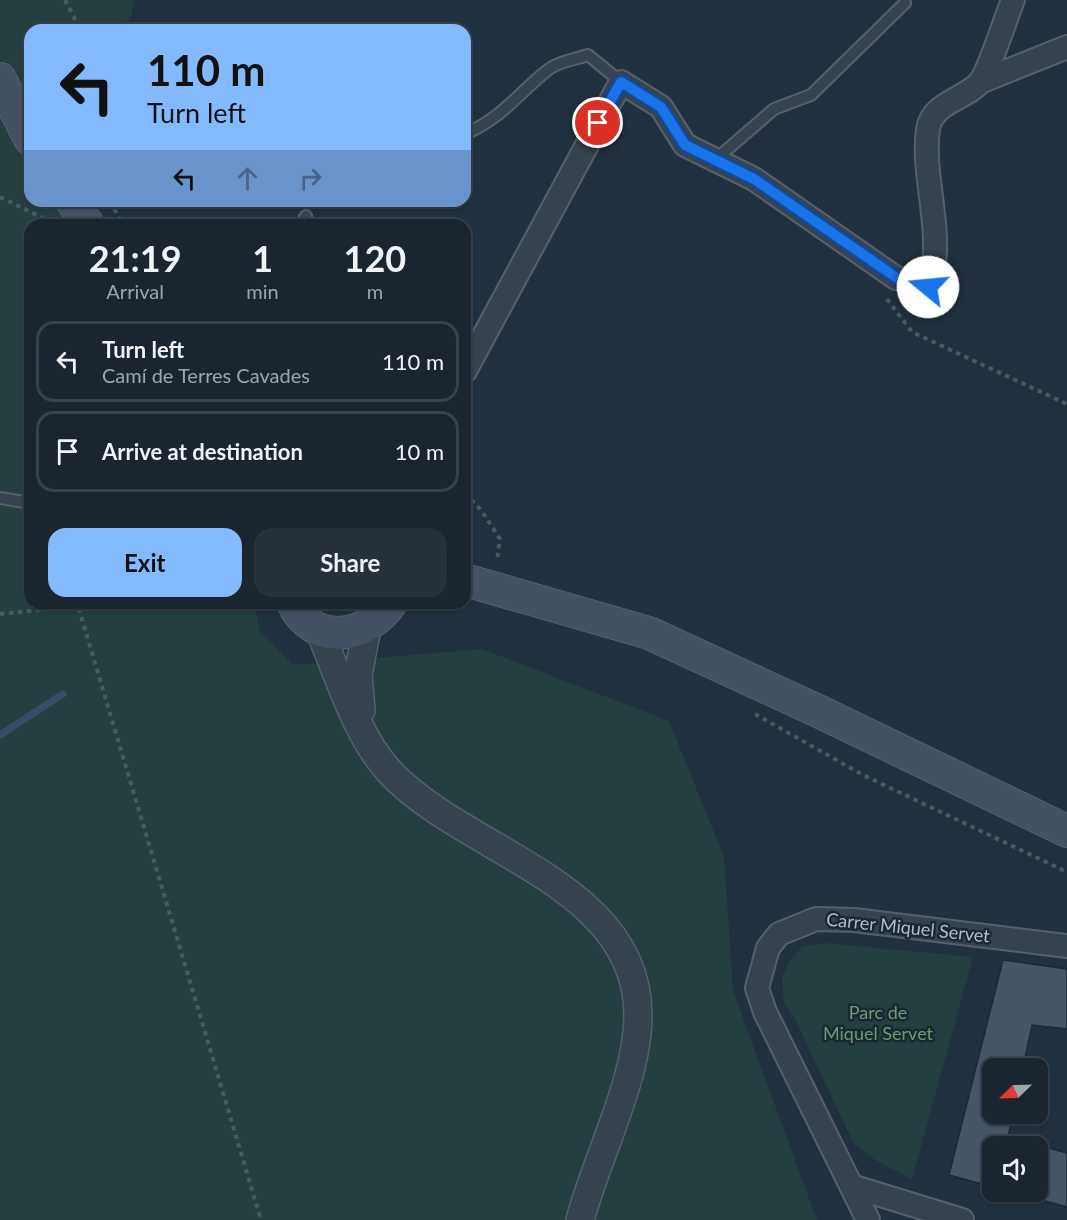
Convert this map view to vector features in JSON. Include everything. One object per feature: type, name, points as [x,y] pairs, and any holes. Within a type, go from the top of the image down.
[{"type":"main road","points":[[0,79],[24,127]]},
{"type":"main road","points":[[474,587],[649,633],[1067,831]]},
{"type":"main road","points":[[298,609],[308,622],[319,628],[344,633],[367,628],[387,609]]},
{"type":"street","points":[[980,81],[1013,0]]},
{"type":"street","points":[[471,359],[621,82],[661,107],[685,145],[754,179],[897,278],[928,287],[936,267],[928,174],[928,126],[943,105],[980,81],[1067,47]]},
{"type":"street","points":[[319,628],[363,732],[378,759],[402,785],[426,804],[576,900],[609,931],[627,961],[638,1000],[636,1037],[628,1074],[580,1220]]},
{"type":"street","points":[[363,732],[358,675],[367,628]]},
{"type":"street","name":"Carrer Miquel Servet","points":[[868,1220],[765,1012],[757,988],[768,948],[779,934],[816,920],[854,920],[1067,946]]},
{"type":"street","points":[[851,1186],[962,1220]]},
{"type":"lane","points":[[715,160],[774,109],[811,95],[906,3]]},
{"type":"lane","points":[[471,132],[482,127],[515,102],[550,68],[588,55],[621,82]]},
{"type":"lane","points":[[0,498],[24,502]]},
{"type":"path","points":[[65,0],[77,24]]},
{"type":"path","points":[[0,197],[44,219]]},
{"type":"path","points":[[884,296],[912,332],[1067,404]]},
{"type":"path","points":[[0,614],[49,609]]},
{"type":"path","points":[[79,609],[261,1220]]},
{"type":"green space","points":[[0,0],[135,0],[131,17],[124,24],[24,24],[24,207],[56,207],[66,219],[24,219],[24,609],[255,609],[260,631],[293,665],[482,649],[669,721],[724,857],[733,991],[817,1220],[0,1220]]},
{"type":"green space","name":"Parc de Miquel Servet","points":[[824,943],[973,957],[912,1179],[875,1160],[853,1142],[795,1019],[784,1003],[782,976],[791,959],[802,947]]},
{"type":"building","points":[[1003,960],[1067,969],[1067,1029],[1032,1025],[1025,1058],[982,1058],[982,1124],[1011,1124],[1008,1136],[982,1136],[982,1184],[949,1175]]},
{"type":"building","points":[[1048,1148],[1067,1153],[1067,1207],[1048,1202]]},
{"type":"waterway","points":[[0,735],[63,694]]},
{"type":"route","points":[[598,123],[621,82],[661,107],[685,145],[754,179],[897,278],[928,287]]}]
